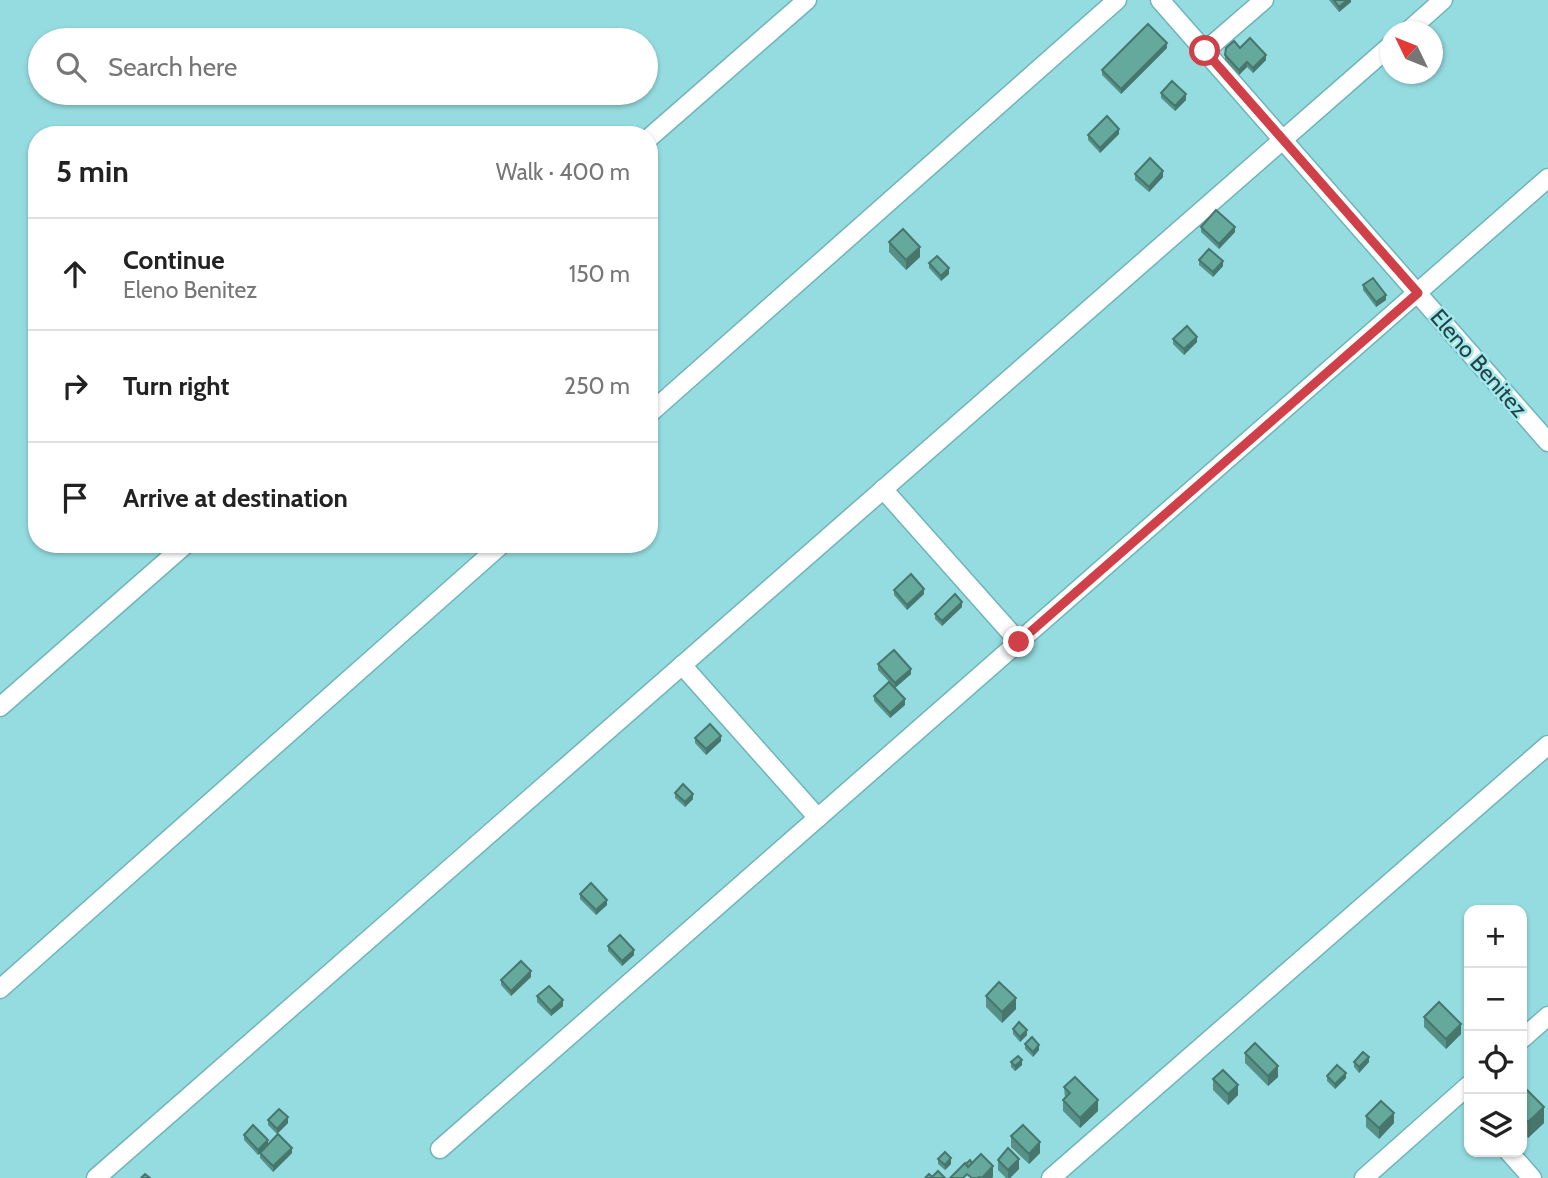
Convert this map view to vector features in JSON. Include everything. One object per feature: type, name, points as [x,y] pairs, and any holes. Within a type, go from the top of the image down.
[{"type":"street","points":[[658,130],[807,0]]},
{"type":"street","points":[[658,406],[1116,0]]},
{"type":"street","name":"Eleno Benitez","points":[[1160,0],[1548,442]]},
{"type":"street","points":[[1205,51],[1264,0]]},
{"type":"street","points":[[1419,21],[1443,0]]},
{"type":"street","points":[[96,1178],[1380,56]]},
{"type":"street","points":[[440,1149],[1548,178]]},
{"type":"street","points":[[883,489],[1019,642]]},
{"type":"street","points":[[0,707],[176,553]]},
{"type":"street","points":[[0,989],[492,553]]},
{"type":"street","points":[[682,665],[818,818]]},
{"type":"street","points":[[1051,1178],[1548,745]]},
{"type":"street","points":[[1527,1035],[1548,1016]]},
{"type":"street","points":[[1364,1178],[1464,1097]]},
{"type":"street","points":[[1513,1157],[1532,1178]]},
{"type":"building","points":[[1334,0],[1347,0],[1339,7]]},
{"type":"building","points":[[1148,24],[1167,43],[1121,89],[1102,70]]},
{"type":"building","points":[[1250,38],[1266,55],[1253,68],[1247,62],[1239,70],[1225,55],[1226,48],[1234,41],[1240,48]]},
{"type":"building","points":[[1172,81],[1186,94],[1175,106],[1161,93]]},
{"type":"building","points":[[1107,116],[1119,129],[1100,148],[1088,135]]},
{"type":"building","points":[[1150,158],[1163,171],[1149,187],[1135,174]]},
{"type":"building","points":[[1216,210],[1235,227],[1219,244],[1201,227]]},
{"type":"building","points":[[903,229],[920,247],[906,260],[889,242]]},
{"type":"building","points":[[1209,249],[1223,261],[1213,272],[1199,260]]},
{"type":"building","points":[[937,256],[949,268],[941,276],[929,263]]},
{"type":"building","points":[[1373,278],[1386,295],[1376,302],[1363,285]]},
{"type":"building","points":[[1187,326],[1197,337],[1184,349],[1173,339]]},
{"type":"building","points":[[911,574],[924,589],[907,605],[894,590]]},
{"type":"building","points":[[955,594],[962,602],[942,621],[935,614]]},
{"type":"building","points":[[894,650],[911,669],[895,683],[878,664]]},
{"type":"building","points":[[889,682],[905,699],[890,713],[874,696]]},
{"type":"building","points":[[710,724],[721,736],[706,749],[695,738]]},
{"type":"building","points":[[683,784],[693,794],[685,802],[675,793]]},
{"type":"building","points":[[591,883],[607,900],[596,910],[580,894]]},
{"type":"building","points":[[620,935],[634,950],[622,961],[608,946]]},
{"type":"building","points":[[521,961],[531,971],[511,991],[501,980]]},
{"type":"building","points":[[999,982],[1016,998],[1002,1012],[986,996]]},
{"type":"building","points":[[549,986],[563,1000],[551,1011],[537,996]]},
{"type":"building","points":[[1439,1002],[1461,1024],[1446,1039],[1424,1017]]},
{"type":"building","points":[[1019,1022],[1027,1030],[1020,1037],[1013,1029]]},
{"type":"building","points":[[1032,1037],[1039,1045],[1033,1052],[1025,1044]]},
{"type":"building","points":[[1255,1043],[1278,1066],[1268,1076],[1245,1053]]},
{"type":"building","points":[[1363,1052],[1369,1057],[1359,1067],[1354,1062]]},
{"type":"building","points":[[1018,1056],[1022,1060],[1015,1066],[1011,1062]]},
{"type":"building","points":[[1337,1065],[1346,1073],[1335,1084],[1327,1076]]},
{"type":"building","points":[[1223,1070],[1238,1085],[1228,1094],[1213,1079]]},
{"type":"building","points":[[1075,1077],[1098,1100],[1080,1118],[1063,1100],[1070,1093],[1064,1087]]},
{"type":"building","points":[[1527,1090],[1544,1107],[1527,1121]]},
{"type":"building","points":[[1381,1101],[1394,1113],[1379,1128],[1366,1116]]},
{"type":"building","points":[[279,1109],[288,1117],[277,1129],[268,1120]]},
{"type":"building","points":[[253,1125],[268,1140],[258,1150],[244,1135]]},
{"type":"building","points":[[1023,1125],[1040,1142],[1029,1154],[1011,1136]]},
{"type":"building","points":[[278,1134],[292,1148],[273,1166],[260,1153]]},
{"type":"building","points":[[1008,1148],[1019,1159],[1008,1170],[998,1160]]},
{"type":"building","points":[[945,1152],[951,1158],[945,1165],[938,1159]]},
{"type":"building","points":[[981,1154],[993,1166],[982,1178],[972,1178],[967,1174],[963,1178],[950,1178],[965,1163],[968,1167]]},
{"type":"building","points":[[938,1171],[945,1178],[925,1178],[929,1174],[932,1177]]},
{"type":"route","points":[[1019,642],[1418,293],[1205,51]]}]
